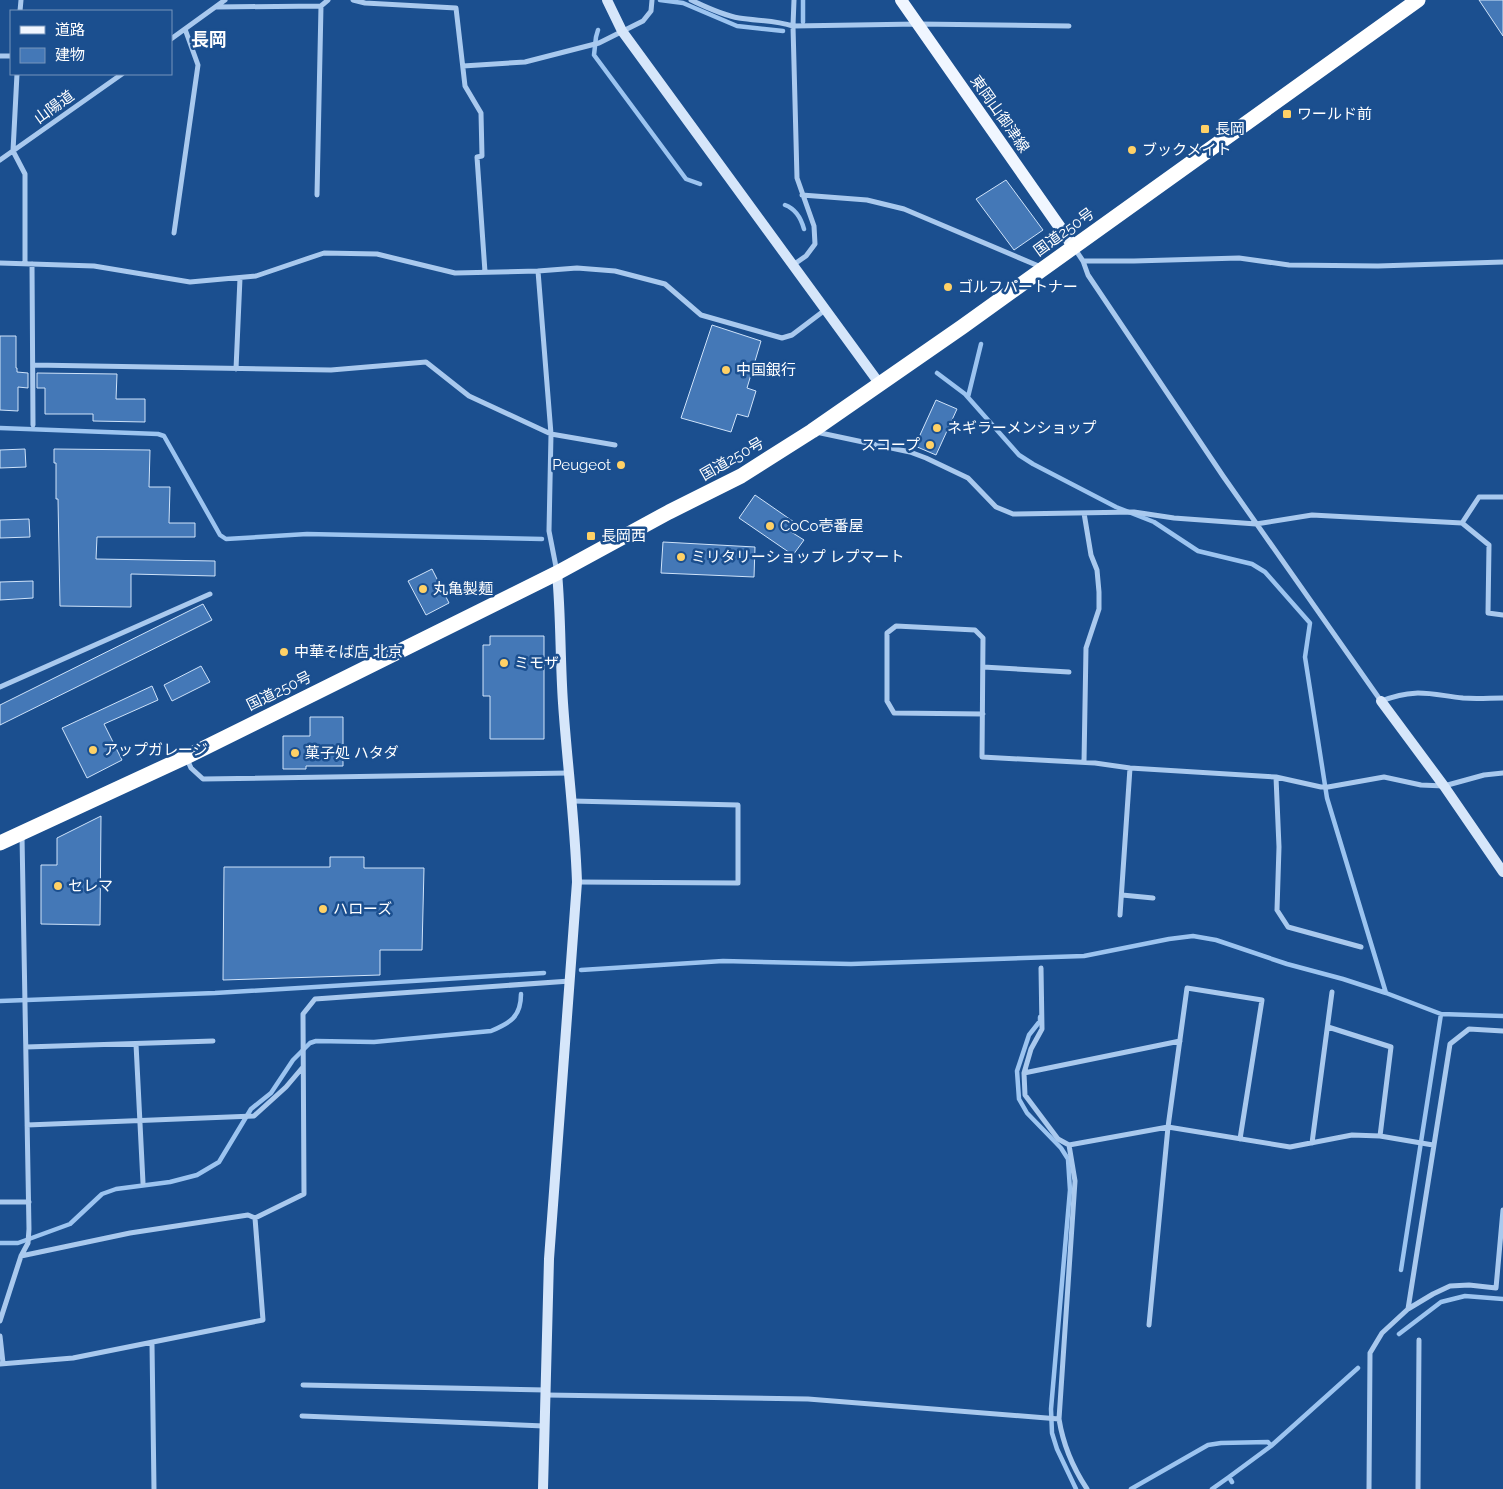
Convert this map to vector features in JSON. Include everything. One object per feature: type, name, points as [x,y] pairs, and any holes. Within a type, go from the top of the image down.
[{"type":"highway","name":"国道250号","points":[[0,843],[186,757],[557,573],[669,512],[741,476],[818,432],[879,383],[962,327],[1418,0]]},
{"type":"main road","name":"東岡山御津線","points":[[901,0],[1073,246]]},
{"type":"street","points":[[172,38],[226,0]]},
{"type":"street","points":[[216,7],[321,6],[328,0]]},
{"type":"street","points":[[353,0],[365,3],[456,8],[465,86],[481,113],[482,156],[477,157],[485,272]]},
{"type":"street","points":[[607,0],[622,31],[879,383]]},
{"type":"street","points":[[463,66],[525,62],[599,44],[643,21],[650,11],[652,0]]},
{"type":"street","points":[[690,0],[709,9],[738,18],[778,21],[793,26],[918,24],[1069,26]]},
{"type":"street","points":[[792,265],[806,256],[815,244],[814,226],[797,178],[794,0]]},
{"type":"street","points":[[317,195],[321,6]]},
{"type":"street","points":[[174,233],[198,65],[185,29]]},
{"type":"street","points":[[17,75],[13,151],[25,174],[25,264]]},
{"type":"street","name":"山陽道","points":[[0,160],[121,75]]},
{"type":"street","points":[[802,195],[867,200],[904,209],[1043,268]]},
{"type":"street","points":[[1073,246],[1083,261],[1088,275],[1256,524],[1444,786],[1503,872]]},
{"type":"street","points":[[0,263],[94,266],[190,282],[256,276],[324,253],[377,254],[455,273],[577,268],[614,271],[665,284],[701,315],[782,338],[792,335],[825,310]]},
{"type":"street","points":[[1083,261],[1239,258],[1289,265],[1378,266],[1503,262]]},
{"type":"street","points":[[32,264],[33,425]]},
{"type":"street","points":[[538,271],[551,434],[549,531],[560,600],[563,701],[577,882],[549,1259],[543,1489]]},
{"type":"street","points":[[236,369],[240,278]]},
{"type":"street","points":[[33,365],[331,370],[426,362],[469,396],[551,434],[615,445]]},
{"type":"street","points":[[818,432],[910,452],[926,458],[968,478],[996,507],[1013,514],[1134,512],[1174,518],[1256,524],[1312,515],[1462,523],[1489,545],[1488,613],[1503,615]]},
{"type":"street","points":[[1462,523],[1479,497],[1503,497]]},
{"type":"street","points":[[1084,513],[1091,555],[1098,570],[1099,592],[1099,609],[1086,648],[1084,762]]},
{"type":"street","points":[[0,687],[210,594]]},
{"type":"street","points":[[983,714],[894,713],[887,701],[887,633],[896,626],[975,630],[983,638],[983,714],[982,757],[1084,762],[1130,768],[1276,777],[1320,787],[1384,777],[1421,785],[1444,786],[1484,774],[1503,773]]},
{"type":"street","points":[[983,667],[1069,672]]},
{"type":"street","points":[[1381,700],[1397,695],[1421,692],[1465,698],[1503,698]]},
{"type":"street","points":[[186,757],[191,768],[202,779],[569,773]]},
{"type":"street","points":[[1120,915],[1130,768]]},
{"type":"street","points":[[1276,777],[1279,846],[1277,910],[1288,927],[1361,947]]},
{"type":"street","points":[[572,801],[738,805],[738,883],[577,882]]},
{"type":"street","points":[[0,1321],[28,1243],[29,1234],[22,833]]},
{"type":"street","points":[[1122,895],[1153,898]]},
{"type":"street","points":[[1042,968],[1042,1029],[1031,1049],[1024,1073],[1025,1095],[1058,1139],[1069,1145],[1168,1127],[1290,1148],[1352,1134],[1380,1136],[1430,1145]]},
{"type":"street","points":[[22,1256],[130,1233],[248,1215],[255,1218],[304,1194],[303,1014],[315,999],[570,981]]},
{"type":"street","points":[[1149,1325],[1168,1127],[1187,988],[1262,1000],[1240,1140]]},
{"type":"street","points":[[1312,1143],[1332,992]]},
{"type":"street","points":[[1328,1026],[1391,1047],[1380,1136]]},
{"type":"street","points":[[1408,1309],[1430,1145],[1450,1044],[1469,1029],[1503,1031]]},
{"type":"street","points":[[26,1047],[213,1041]]},
{"type":"street","points":[[1024,1073],[1180,1041]]},
{"type":"street","points":[[136,1044],[143,1183]]},
{"type":"street","points":[[27,1125],[254,1116],[286,1087],[303,1067]]},
{"type":"street","points":[[1069,1145],[1075,1182],[1057,1419],[1065,1446],[1087,1489]]},
{"type":"street","points":[[0,1202],[29,1202]]},
{"type":"street","points":[[1369,1489],[1370,1353],[1382,1333],[1408,1309],[1433,1294],[1450,1286],[1470,1285],[1496,1288],[1503,1210]]},
{"type":"street","points":[[0,1336],[1,1363],[73,1358],[152,1344],[263,1320],[255,1218]]},
{"type":"street","points":[[1418,1489],[1419,1340]]},
{"type":"street","points":[[152,1344],[154,1489]]},
{"type":"street","points":[[303,1385],[808,1399],[1057,1419]]},
{"type":"street","points":[[302,1416],[545,1426]]},
{"type":"building","points":[[1479,0],[1503,0],[1503,36]]},
{"type":"building","points":[[1006,180],[1043,230],[1014,250],[976,199]]},
{"type":"building","points":[[712,325],[761,341],[747,388],[756,391],[748,417],[737,414],[731,432],[681,418]]},
{"type":"building","points":[[0,336],[16,336],[17,372],[28,373],[28,388],[18,387],[18,411],[0,410]]},
{"type":"building","points":[[37,373],[117,374],[116,399],[145,399],[145,422],[93,421],[93,414],[45,414],[45,388],[37,388]]},
{"type":"building","points":[[936,400],[957,409],[936,455],[915,446]]},
{"type":"building","points":[[25,449],[26,467],[0,468],[0,450]]},
{"type":"building","points":[[54,449],[150,450],[149,487],[170,487],[169,523],[195,523],[195,537],[97,537],[96,559],[215,561],[215,576],[131,574],[131,607],[60,606],[58,499],[56,499]]},
{"type":"building","name":"CoCo壱番屋","points":[[755,495],[794,522],[788,530],[804,540],[793,555],[739,518]]},
{"type":"building","points":[[29,519],[30,537],[0,538],[0,520]]},
{"type":"building","points":[[663,542],[755,547],[754,577],[661,573]]},
{"type":"building","points":[[432,569],[449,603],[426,615],[408,581]]},
{"type":"building","points":[[33,581],[33,598],[0,600],[0,582]]},
{"type":"building","points":[[203,604],[212,620],[0,725],[0,705]]},
{"type":"building","points":[[490,636],[544,636],[544,739],[490,739],[490,696],[483,696],[483,645],[490,645]]},
{"type":"building","points":[[201,666],[210,682],[172,701],[164,685]]},
{"type":"building","points":[[152,686],[158,700],[104,724],[122,760],[87,778],[62,728]]},
{"type":"building","points":[[310,717],[343,717],[343,766],[306,766],[306,769],[283,769],[283,736],[310,736]]},
{"type":"building","points":[[101,816],[100,925],[41,924],[41,865],[57,865],[57,838]]},
{"type":"building","name":"ハローズ","points":[[330,857],[364,857],[364,868],[424,868],[422,950],[380,950],[380,975],[223,980],[224,867],[330,867]]},
{"type":"waterway","points":[[660,0],[683,3],[737,26],[783,31]]},
{"type":"waterway","points":[[803,0],[803,22]]},
{"type":"waterway","points":[[598,30],[594,55],[686,179],[700,184]]},
{"type":"waterway","points":[[785,205],[797,214],[804,229]]},
{"type":"waterway","points":[[968,397],[981,344]]},
{"type":"waterway","points":[[937,373],[965,394],[1019,455],[1116,507],[1154,522],[1198,551],[1252,564],[1265,572],[1310,623],[1305,657],[1327,798],[1386,993]]},
{"type":"waterway","points":[[0,428],[158,434],[164,436],[220,535],[226,539],[307,534],[542,539]]},
{"type":"waterway","points":[[581,970],[723,961],[851,964],[1084,956],[1193,936],[1216,940],[1287,964],[1343,979],[1441,1014],[1503,1016]]},
{"type":"waterway","points":[[0,1001],[215,993],[544,973]]},
{"type":"waterway","points":[[0,1243],[18,1243],[70,1224],[102,1194],[116,1189],[170,1182],[197,1175],[219,1162],[251,1109],[271,1093],[293,1060],[310,1043],[316,1041],[374,1042],[491,1031],[509,1022],[517,1014],[521,994]]},
{"type":"waterway","points":[[1401,1270],[1441,1014]]},
{"type":"waterway","points":[[1040,1017],[1040,1021],[1029,1035],[1017,1071],[1019,1099],[1027,1113],[1061,1148],[1068,1159],[1070,1190],[1051,1409],[1052,1433],[1057,1449],[1076,1489]]},
{"type":"waterway","points":[[1399,1334],[1441,1302],[1465,1296],[1503,1299]]},
{"type":"waterway","points":[[1232,1482],[1229,1477],[1271,1446],[1358,1368]]},
{"type":"waterway","points":[[1131,1489],[1208,1445],[1268,1442],[1271,1446]]},
{"type":"waterway","points":[[1212,1489],[1229,1477]]},
{"type":"place","name":"ワールド前","points":[[1287,114]]},
{"type":"place","name":"長岡","points":[[1205,129]]},
{"type":"place","name":"ブックメイト","points":[[1132,150]]},
{"type":"place","name":"ゴルフパートナー","points":[[948,287]]},
{"type":"place","name":"中国銀行","points":[[726,370]]},
{"type":"place","name":"ネギラーメンショップ","points":[[937,428]]},
{"type":"place","name":"スコープ","points":[[930,445]]},
{"type":"place","name":"Peugeot","points":[[621,465]]},
{"type":"place","name":"CoCo壱番屋","points":[[770,526]]},
{"type":"place","name":"長岡西","points":[[591,536]]},
{"type":"place","name":"ミリタリーショップ レプマート","points":[[681,557]]},
{"type":"place","name":"丸亀製麺","points":[[423,589]]},
{"type":"place","name":"中華そば店 北京","points":[[284,652]]},
{"type":"place","name":"ミモザ","points":[[504,663]]},
{"type":"place","name":"アップガレージ","points":[[93,750]]},
{"type":"place","name":"菓子処 ハタダ","points":[[295,753]]},
{"type":"place","name":"セレマ","points":[[58,886]]},
{"type":"place","name":"ハローズ","points":[[323,909]]},
{"type":"district","name":"長岡","points":[[209,39]]}]
